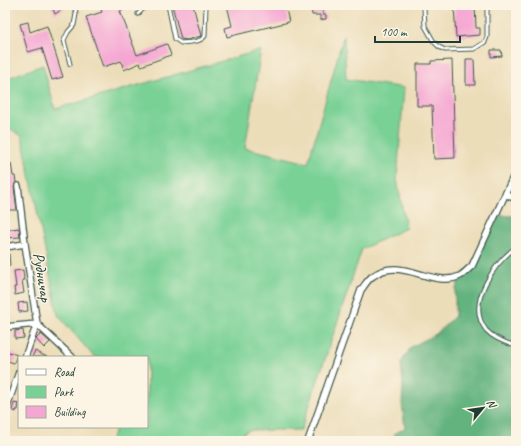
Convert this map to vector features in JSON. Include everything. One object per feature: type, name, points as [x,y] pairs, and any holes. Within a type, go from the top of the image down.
[{"type":"street","points":[[308,441],[361,290],[373,276],[386,270],[404,270],[446,280],[460,276],[472,266],[516,171]]},
{"type":"street","name":"Рудничар","points":[[18,186],[37,324],[71,356]]},
{"type":"street","points":[[505,194],[516,199]]},
{"type":"street","points":[[5,247],[25,244]]},
{"type":"street","points":[[5,327],[37,324],[25,356]]},
{"type":"street","points":[[5,412],[18,375]]},
{"type":"lane","points":[[70,64],[64,40],[74,25],[76,14],[75,5]]},
{"type":"lane","points":[[138,14],[147,5]]},
{"type":"lane","points":[[168,5],[175,39],[181,43],[202,40],[205,36],[206,5]]},
{"type":"lane","points":[[424,8],[425,26],[439,47],[445,50],[474,49],[485,42],[487,37],[487,5]]},
{"type":"lane","points":[[516,247],[506,255],[491,274],[482,291],[479,306],[480,317],[485,330],[493,336],[516,346]]},
{"type":"green space","points":[[344,34],[346,79],[404,88],[397,179],[406,228],[362,249],[301,430],[249,430],[230,441],[110,441],[116,428],[148,428],[148,356],[93,356],[58,315],[22,136],[11,129],[5,129],[5,79],[43,65],[55,109],[261,50],[245,148],[308,163]]},
{"type":"green space","points":[[496,215],[516,215],[516,441],[397,441],[394,434],[405,428],[402,404],[403,384],[401,363],[411,347],[436,334],[455,316],[455,292],[460,276],[472,266]]},
{"type":"building","points":[[51,5],[69,5],[55,14]]},
{"type":"building","points":[[99,5],[135,5],[120,11],[137,55],[167,44],[171,55],[141,66],[140,63],[124,70],[121,61],[103,67],[86,17],[102,12]]},
{"type":"building","points":[[172,5],[193,5],[201,36],[187,40],[181,39]]},
{"type":"building","points":[[227,5],[294,6],[286,9],[289,22],[227,37],[225,28],[232,26]]},
{"type":"building","points":[[311,5],[323,5],[323,15],[326,15],[326,19],[320,20],[320,15],[312,15]]},
{"type":"building","points":[[454,5],[475,5],[476,28],[480,28],[480,35],[456,37]]},
{"type":"building","points":[[28,22],[30,32],[47,26],[63,77],[52,80],[42,48],[28,52],[20,24]]},
{"type":"building","points":[[491,50],[501,50],[502,56],[491,57]]},
{"type":"building","points":[[466,59],[474,59],[475,85],[466,85]]},
{"type":"building","points":[[452,60],[455,158],[434,159],[432,106],[417,106],[417,64],[431,64],[431,61]]},
{"type":"building","points":[[5,61],[10,74],[5,76]]},
{"type":"building","points":[[11,163],[13,176],[15,176],[16,182],[14,187],[17,210],[8,210],[5,191],[5,164]]},
{"type":"building","points":[[19,228],[20,237],[5,238],[5,230]]},
{"type":"building","points":[[5,254],[9,254],[10,266],[5,266]]},
{"type":"building","points":[[23,270],[24,280],[22,280],[24,293],[15,295],[14,287],[16,287],[14,271]]},
{"type":"building","points":[[27,302],[28,311],[19,312],[18,303]]},
{"type":"building","points":[[23,330],[24,338],[15,339],[15,331]]},
{"type":"building","points":[[41,334],[50,342],[44,348],[36,339]]},
{"type":"building","points":[[35,351],[45,356],[32,356]]},
{"type":"building","points":[[9,352],[17,355],[14,363],[5,360]]},
{"type":"building","points":[[14,403],[18,404],[18,410],[16,410],[16,412],[12,410]]}]
